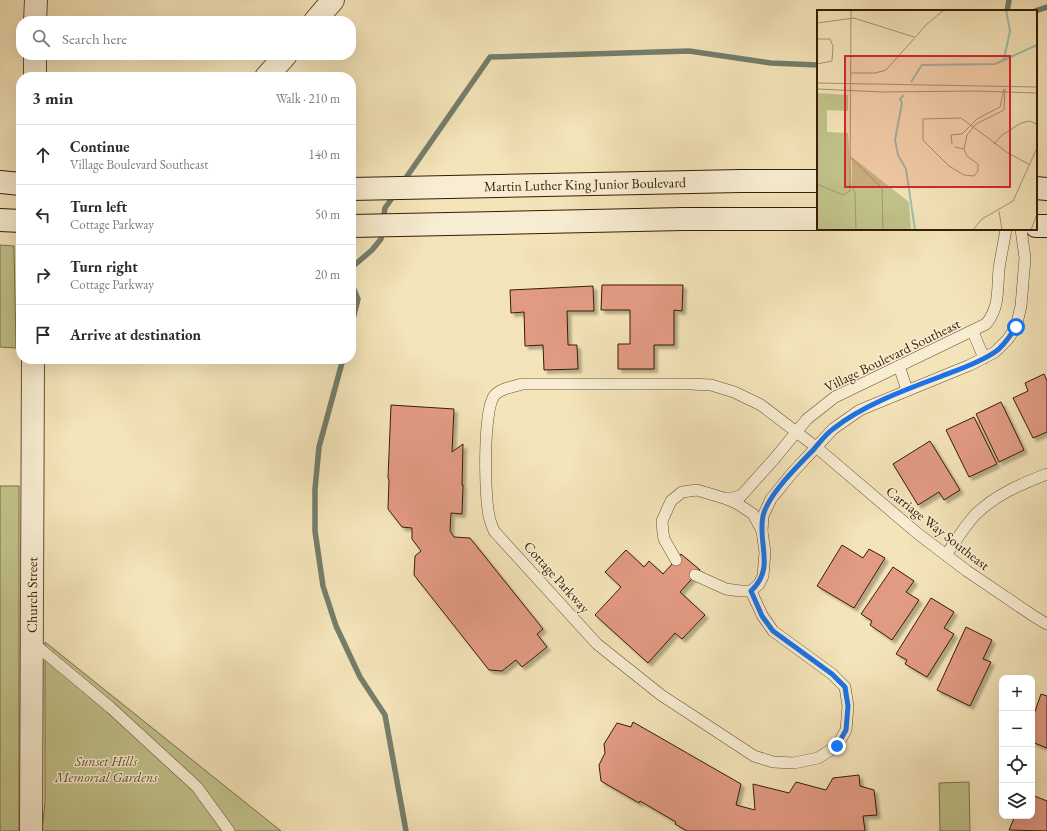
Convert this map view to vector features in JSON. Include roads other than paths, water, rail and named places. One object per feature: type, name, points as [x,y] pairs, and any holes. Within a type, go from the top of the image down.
[{"type":"main road","points":[[36,0],[36,16]]},
{"type":"main road","points":[[319,16],[333,0]]},
{"type":"main road","points":[[35,60],[35,72]]},
{"type":"main road","points":[[271,72],[281,60]]},
{"type":"main road","name":"Martin Luther King Junior Boulevard","points":[[356,189],[741,180],[817,181]]},
{"type":"main road","points":[[0,182],[16,184]]},
{"type":"main road","points":[[1037,188],[1047,189]]},
{"type":"main road","points":[[356,226],[675,219],[817,219]]},
{"type":"main road","points":[[0,220],[16,221]]},
{"type":"main road","name":"Church Street","points":[[33,364],[32,642],[35,826]]},
{"type":"lane","name":"Village Boulevard Southeast","points":[[727,499],[741,496],[807,419],[835,397],[973,332],[986,324],[993,316],[997,305],[999,267],[1006,230]]},
{"type":"lane","points":[[695,575],[726,589],[751,591],[759,584],[762,576],[765,552],[762,531],[763,516],[771,499],[793,472],[833,429],[860,410],[984,358],[995,352],[1008,339],[1016,327],[1021,306],[1025,258],[1021,230]]},
{"type":"lane","points":[[973,332],[984,358]]},
{"type":"lane","points":[[899,366],[907,390]]},
{"type":"lane","name":"Cottage Parkway","points":[[751,591],[762,616],[773,631],[832,674],[845,687],[848,706],[846,730],[837,746],[818,758],[794,763],[773,762],[754,756],[661,695],[597,644],[494,531],[490,520],[487,496],[486,447],[488,412],[494,397],[499,391],[522,384],[704,384],[734,392],[761,405],[816,447]]},
{"type":"lane","name":"Carriage Way Southeast","points":[[816,447],[917,533],[967,571],[1047,624]]},
{"type":"lane","points":[[946,555],[975,516],[995,499],[1008,490],[1047,474]]},
{"type":"lane","points":[[676,560],[664,539],[662,521],[671,501],[682,492],[697,490],[738,504],[753,514],[762,531]]},
{"type":"lane","points":[[32,642],[111,708],[197,787],[229,831]]},
{"type":"waterway","points":[[1007,10],[1009,0]]},
{"type":"waterway","points":[[1037,10],[1047,7]]},
{"type":"waterway","points":[[403,182],[490,57],[689,51],[771,63],[817,65]]},
{"type":"waterway","points":[[383,221],[385,208],[395,194]]},
{"type":"waterway","points":[[356,264],[372,250],[381,239],[382,229]]},
{"type":"waterway","points":[[356,294],[358,299],[356,307]]},
{"type":"waterway","points":[[342,364],[319,447],[315,489],[315,531],[323,586],[336,626],[360,677],[385,715],[406,831]]},
{"type":"park label","name":"Sunset Hills Memorial Gardens","points":[[106,770]]}]
